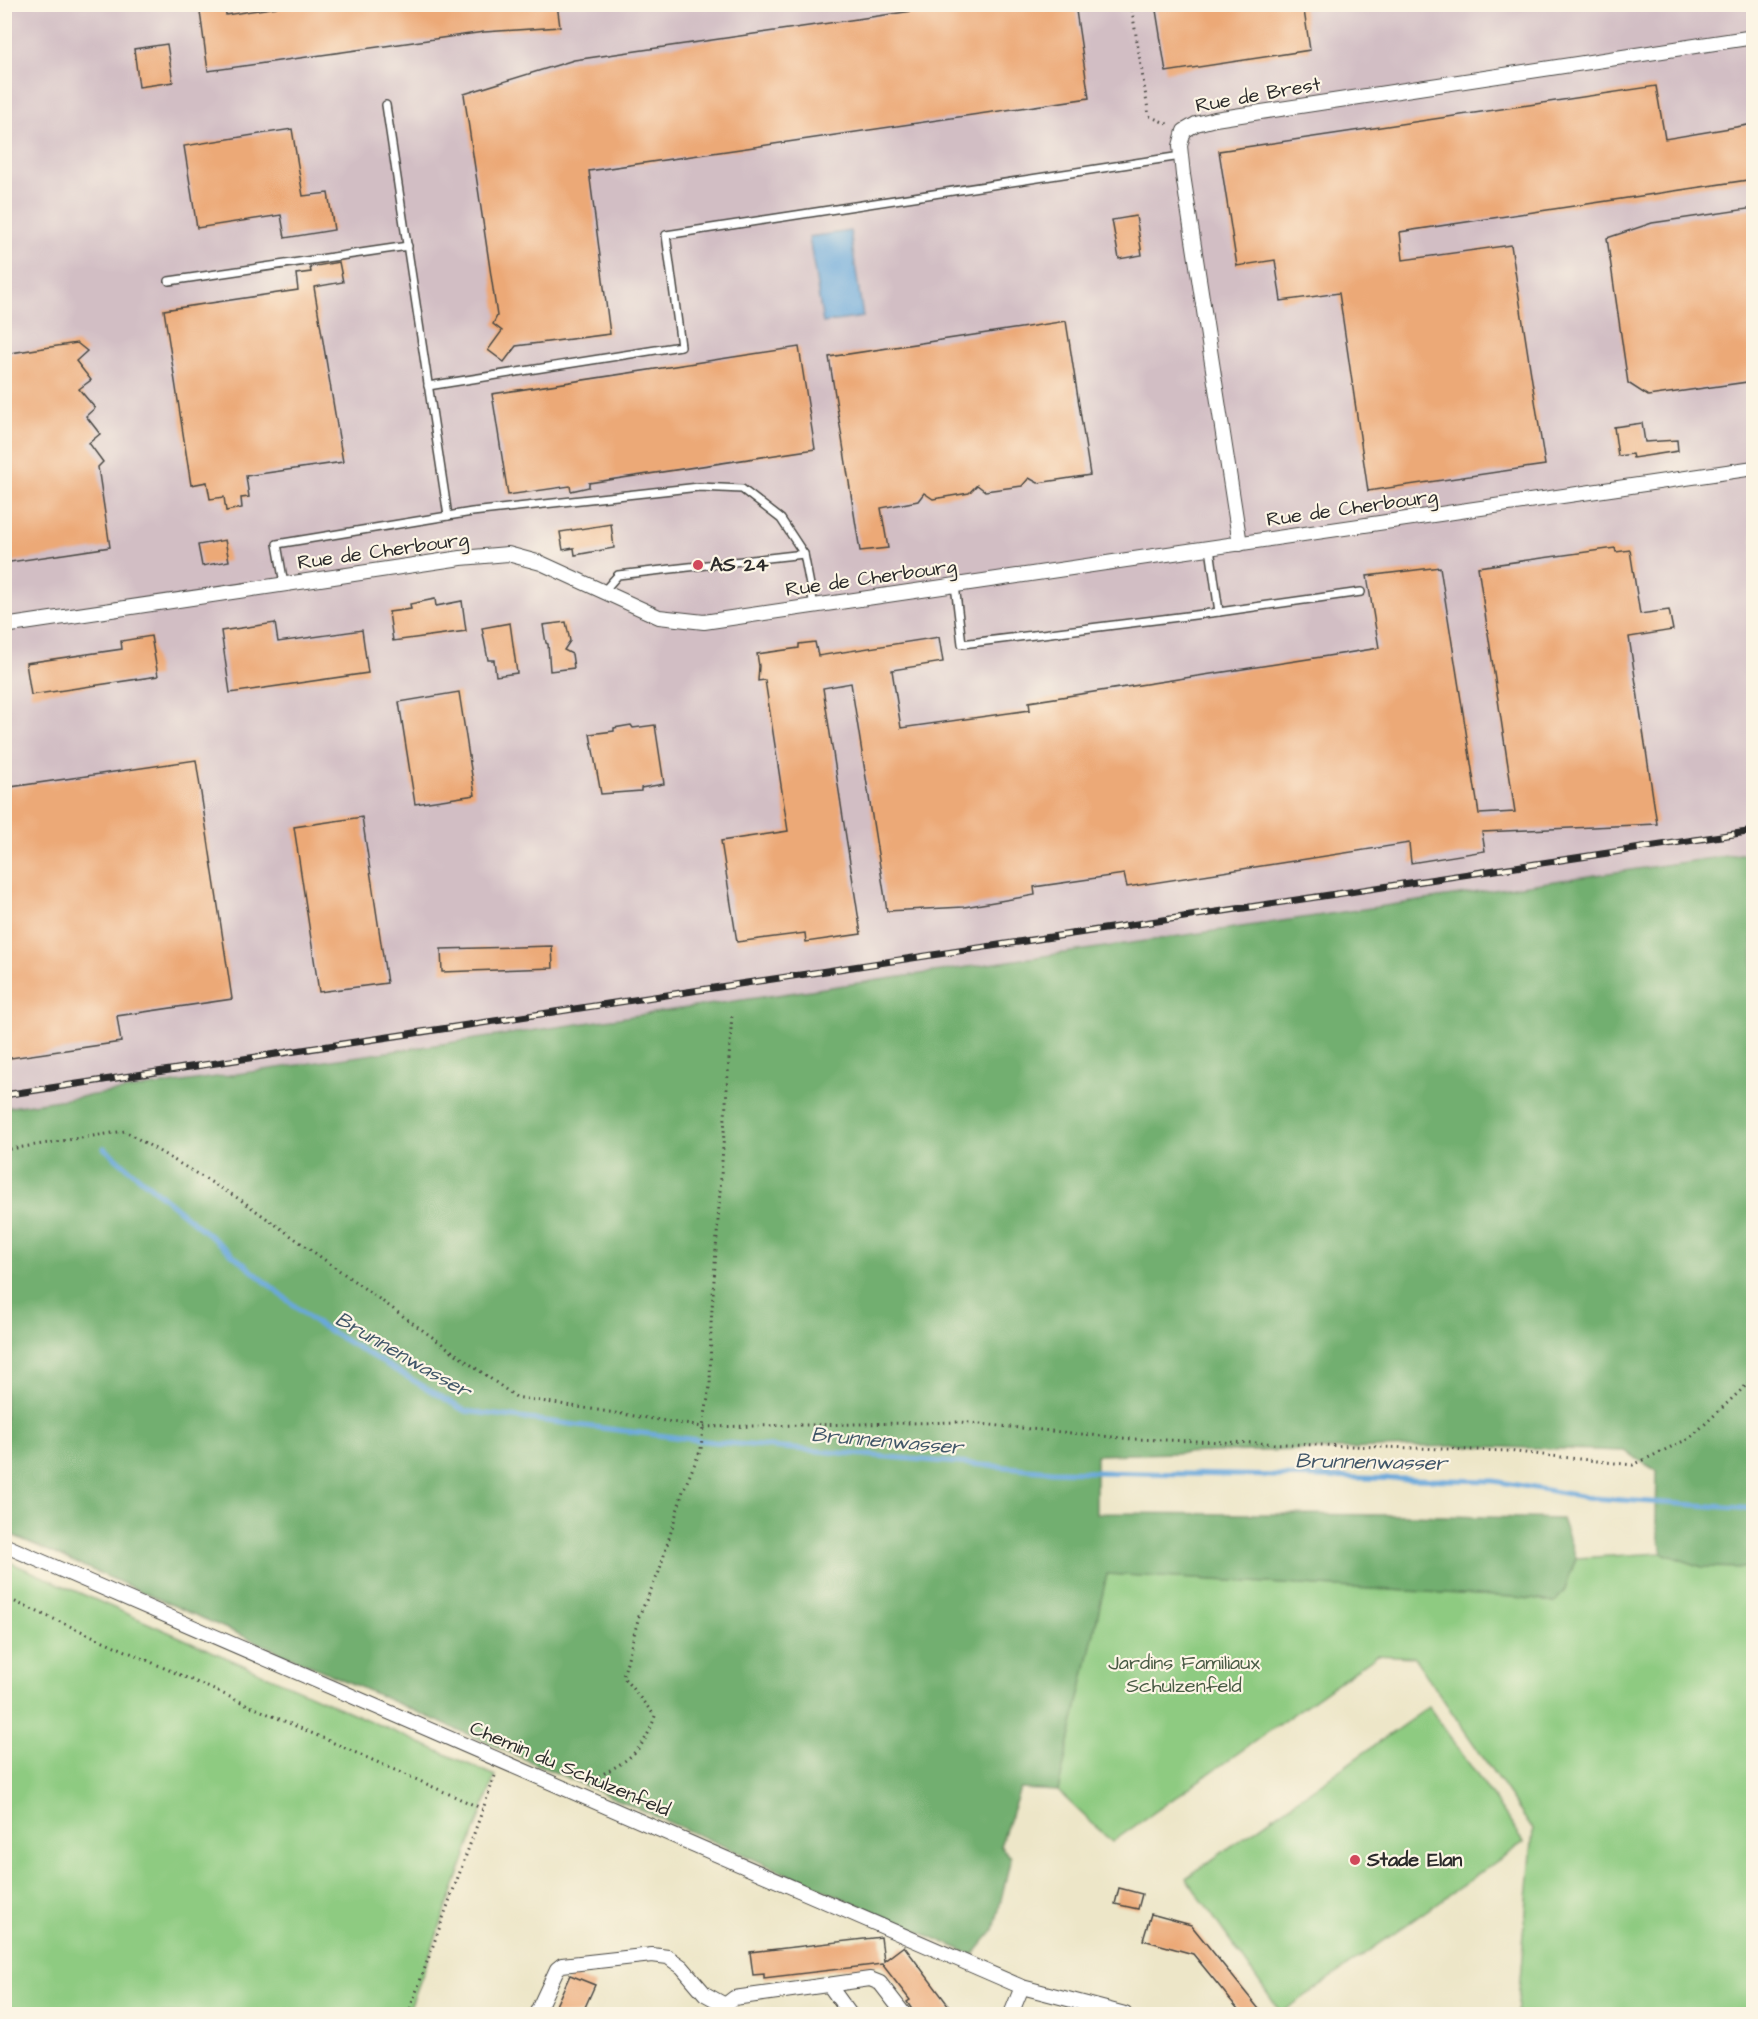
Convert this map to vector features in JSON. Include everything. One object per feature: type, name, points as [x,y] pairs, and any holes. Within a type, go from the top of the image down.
[{"type":"street","name":"Rue de Brest","points":[[1239,544],[1181,156],[1180,146],[1184,131],[1196,124],[1215,119],[1754,37]]},
{"type":"street","name":"Rue de Cherbourg","points":[[4,626],[461,558],[508,554],[541,562],[659,617],[704,622],[1754,468]]},
{"type":"street","name":"Chemin du Schulzenfeld","points":[[4,1545],[1022,1987],[1125,2014]]},
{"type":"street","points":[[536,2014],[556,1969],[562,1965],[652,1955],[668,1958],[682,1967],[705,1994],[724,2010],[734,1998],[870,1979],[880,1983],[904,2014]]},
{"type":"street","points":[[829,1985],[850,2014]]},
{"type":"street","points":[[1011,2014],[1022,1987]]},
{"type":"street","points":[[1067,2014],[1071,2000]]},
{"type":"lane","points":[[387,105],[448,516]]},
{"type":"lane","points":[[428,386],[681,346],[666,235],[1181,156]]},
{"type":"lane","points":[[169,282],[408,246]]},
{"type":"lane","points":[[284,584],[278,544],[483,510],[699,487],[742,489],[781,519],[804,554],[814,606]]},
{"type":"lane","points":[[1210,548],[1219,612]]},
{"type":"lane","points":[[603,592],[618,575],[804,554]]},
{"type":"lane","points":[[955,585],[962,644],[1361,592]]},
{"type":"path","points":[[1131,4],[1149,116],[1184,131]]},
{"type":"path","points":[[572,1791],[632,1757],[650,1733],[655,1716],[623,1677],[639,1616],[659,1572],[683,1491],[701,1449],[710,1386],[711,1324],[732,1014]]},
{"type":"path","points":[[4,1150],[125,1131],[242,1200],[516,1396],[703,1427],[960,1422],[1132,1439],[1507,1450],[1633,1465],[1690,1438],[1754,1378]]},
{"type":"path","points":[[4,1597],[483,1809]]},
{"type":"path","points":[[408,2014],[500,1760]]},
{"type":"shaded area","points":[[4,5],[1753,5],[1753,852],[5,1108]]},
{"type":"green space","points":[[1753,852],[1753,1568],[1702,1567],[1662,1553],[1656,1523],[1657,1471],[1624,1451],[1464,1446],[1096,1455],[1096,1513],[1409,1515],[1562,1519],[1576,1558],[1564,1591],[1555,1602],[1515,1597],[1107,1574],[1058,1791],[1020,1789],[1000,1846],[1011,1857],[994,1930],[973,1955],[5,1532],[5,1108]]},
{"type":"green space","name":"Jardins Familiaux Schulzenfeld","points":[[1662,1553],[1702,1567],[1753,1568],[1753,2014],[1517,2014],[1533,1830],[1414,1657],[1377,1655],[1112,1842],[1058,1791],[1107,1574],[1515,1597],[1555,1602],[1564,1591],[1576,1558]]},
{"type":"green space","points":[[5,1560],[495,1776],[408,2014],[5,2014]]},
{"type":"green space","name":"Stade Elan","points":[[1429,1707],[1524,1842],[1281,2013],[1186,1878]]},
{"type":"water","points":[[850,231],[863,317],[823,323],[809,237]]},
{"type":"building","points":[[199,4],[225,4],[226,15],[297,4],[557,4],[560,27],[484,32],[208,71]]},
{"type":"building","points":[[961,4],[1075,4],[1089,98],[589,171],[610,334],[516,346],[504,362],[488,350],[502,331],[493,324],[497,316],[464,94],[574,60]]},
{"type":"building","points":[[1155,4],[1303,4],[1310,50],[1166,72]]},
{"type":"building","points":[[167,44],[173,82],[139,87],[134,49]]},
{"type":"building","points":[[1656,86],[1665,139],[1754,124],[1754,179],[1400,232],[1403,260],[1511,245],[1545,465],[1368,491],[1339,293],[1281,301],[1275,260],[1237,266],[1219,151]]},
{"type":"building","points":[[292,129],[303,196],[328,193],[334,230],[285,238],[281,215],[197,228],[184,146]]},
{"type":"building","points":[[1754,208],[1754,381],[1648,396],[1628,383],[1607,238],[1652,223]]},
{"type":"building","points":[[1136,216],[1142,255],[1119,259],[1112,220]]},
{"type":"building","points":[[339,262],[343,282],[314,287],[343,462],[246,476],[249,497],[241,498],[242,508],[226,511],[224,497],[210,499],[207,482],[191,485],[164,310],[298,290],[296,274],[311,272],[310,267]]},
{"type":"building","points":[[1066,321],[1090,475],[1038,483],[1029,478],[1022,486],[985,491],[977,485],[969,493],[933,499],[924,493],[918,501],[881,508],[888,548],[860,551],[829,357]]},
{"type":"building","points":[[77,343],[87,351],[76,361],[91,380],[79,389],[95,408],[86,416],[100,434],[89,443],[103,462],[98,467],[110,547],[4,563],[4,354]]},
{"type":"building","points":[[799,347],[815,449],[589,483],[589,487],[571,491],[570,486],[508,495],[492,394]]},
{"type":"building","points":[[1642,423],[1645,442],[1677,440],[1678,451],[1633,458],[1632,454],[1618,456],[1614,427]]},
{"type":"building","points":[[611,524],[614,548],[575,555],[574,548],[563,550],[560,532]]},
{"type":"building","points":[[225,540],[229,561],[202,566],[198,545]]},
{"type":"building","points":[[1615,548],[1616,552],[1630,550],[1640,614],[1669,610],[1673,630],[1629,637],[1657,824],[1482,832],[1485,851],[1411,863],[1409,843],[1127,887],[1124,874],[1034,887],[1035,895],[964,907],[887,911],[851,683],[823,688],[861,934],[806,942],[805,933],[737,942],[721,841],[788,831],[765,680],[758,681],[757,654],[799,648],[799,644],[815,642],[818,656],[939,637],[943,662],[892,670],[901,728],[1030,710],[1029,702],[1379,648],[1367,576],[1440,567],[1479,814],[1515,812],[1478,567]]},
{"type":"building","points":[[435,599],[436,606],[462,601],[466,631],[393,641],[389,612],[411,609],[410,604]]},
{"type":"building","points":[[566,622],[570,641],[564,650],[572,654],[574,668],[550,671],[548,644],[543,625]]},
{"type":"building","points":[[275,623],[278,642],[362,630],[368,673],[230,693],[221,631]]},
{"type":"building","points":[[510,623],[517,673],[496,676],[494,660],[488,660],[482,628]]},
{"type":"building","points":[[151,636],[158,676],[31,695],[26,663],[122,649],[121,641]]},
{"type":"building","points":[[459,692],[475,795],[415,804],[399,702]]},
{"type":"building","points":[[631,725],[633,728],[655,725],[664,784],[641,788],[641,791],[601,794],[590,734],[614,731],[614,728]]},
{"type":"building","points":[[196,760],[232,999],[117,1016],[121,1042],[4,1059],[4,788]]},
{"type":"building","points":[[362,817],[387,983],[319,992],[294,827]]},
{"type":"building","points":[[552,946],[553,968],[442,972],[441,949]]},
{"type":"building","points":[[1119,1888],[1142,1894],[1138,1909],[1115,1904]]},
{"type":"building","points":[[1151,1914],[1191,1925],[1263,2014],[1242,2014],[1193,1954],[1143,1940]]},
{"type":"building","points":[[881,1937],[884,1961],[904,1946],[955,2014],[915,2014],[907,2002],[910,2000],[882,1964],[764,1978],[764,1974],[753,1975],[750,1952]]},
{"type":"building","points":[[570,1975],[595,1985],[582,2014],[552,2014]]},
{"type":"waterway","name":"Brunnenwasser","points":[[104,1148],[314,1322],[465,1411],[714,1442],[1052,1471],[1494,1481],[1592,1498],[1754,1509]]},
{"type":"railway","points":[[4,1095],[1754,831]]},
{"type":"place","name":"AS 24","points":[[698,565]]},
{"type":"place","name":"Stade Elan","points":[[1355,1860]]}]
